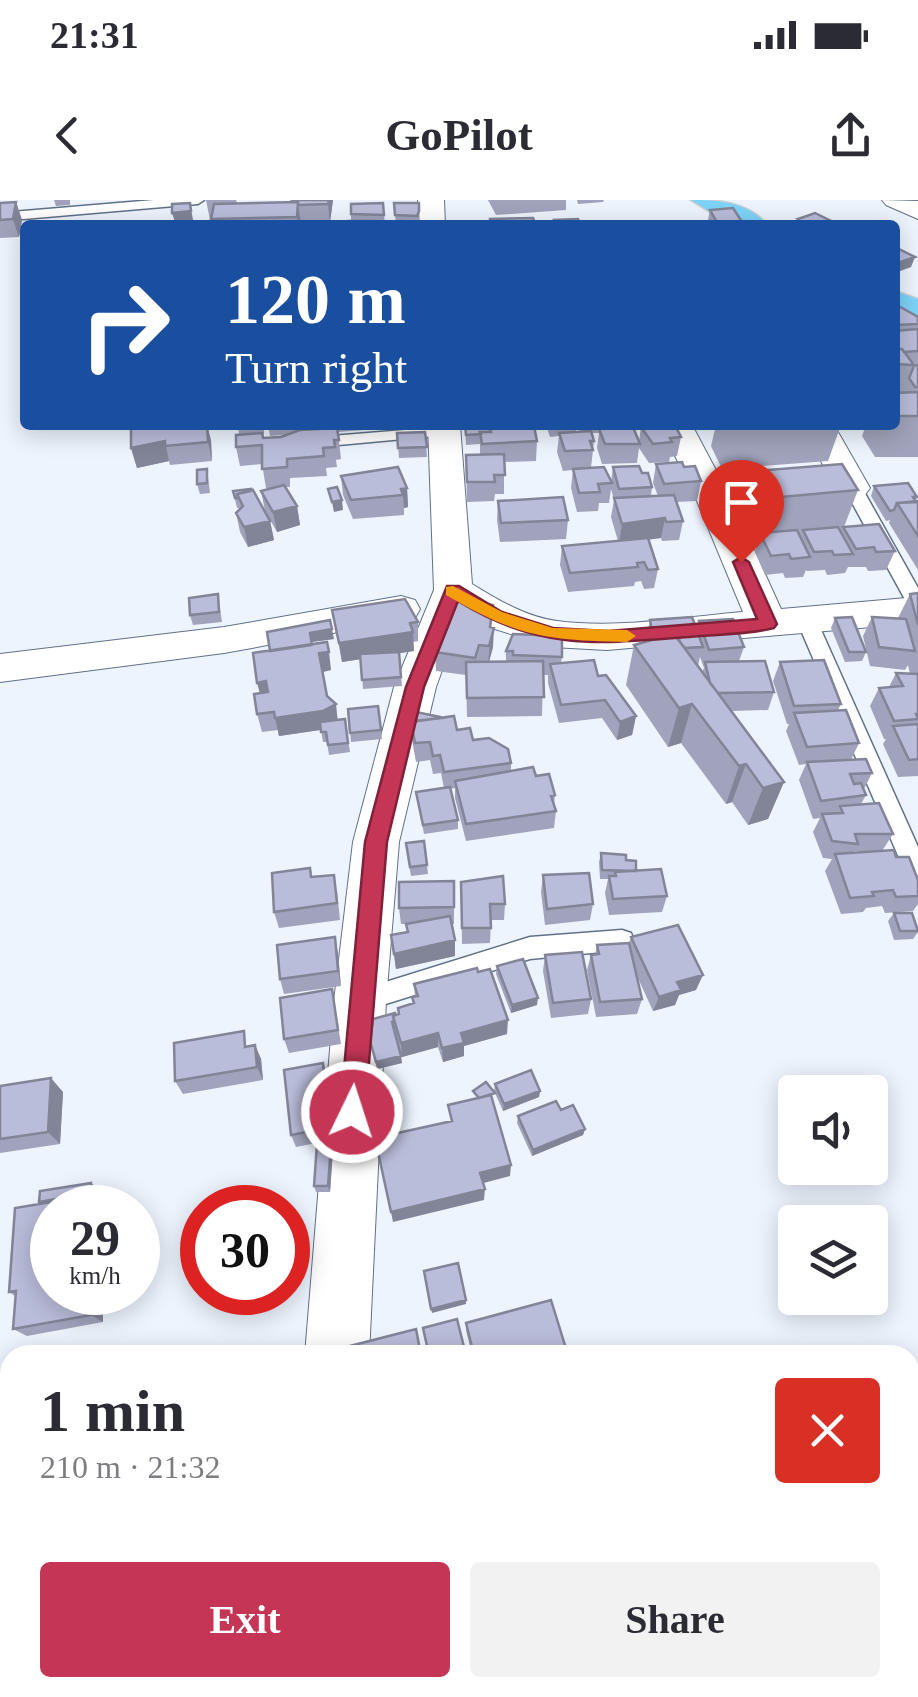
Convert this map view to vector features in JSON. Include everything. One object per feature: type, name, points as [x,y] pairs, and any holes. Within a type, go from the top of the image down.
[{"type":"main road","points":[[705,200],[743,220]]},
{"type":"street","points":[[895,200],[918,211]]},
{"type":"street","points":[[338,1345],[360,1001],[376,842],[391,770],[415,687],[451,596],[444,430]]},
{"type":"street","points":[[678,430],[768,624]]},
{"type":"street","points":[[714,501],[853,488],[821,430]]},
{"type":"street","points":[[0,668],[224,640],[451,596],[552,634],[608,638],[918,607]]},
{"type":"lane","points":[[0,216],[198,200]]},
{"type":"lane","points":[[296,444],[426,430]]},
{"type":"lane","points":[[853,488],[918,607]]},
{"type":"lane","points":[[807,621],[918,874]]},
{"type":"lane","points":[[360,1001],[530,948],[622,940]]},
{"type":"building","points":[[293,200],[329,200],[328,204],[298,205]]},
{"type":"building","points":[[16,202],[13,219],[0,220],[0,203]]},
{"type":"building","points":[[298,202],[297,217],[211,219],[214,204]]},
{"type":"building","points":[[190,203],[191,211],[172,213],[172,204]]},
{"type":"building","points":[[383,203],[384,215],[351,214],[351,204]]},
{"type":"building","points":[[394,203],[419,203],[417,216],[395,215]]},
{"type":"building","points":[[733,208],[741,220],[716,220],[710,210]]},
{"type":"building","points":[[815,213],[829,220],[800,220]]},
{"type":"building","points":[[533,218],[534,220],[490,220]]},
{"type":"building","points":[[900,250],[915,257],[900,262]]},
{"type":"building","points":[[900,307],[918,317],[918,324],[900,325]]},
{"type":"building","points":[[918,329],[918,351],[900,349],[900,331]]},
{"type":"building","points":[[900,349],[902,349],[914,365],[900,364]]},
{"type":"building","points":[[918,365],[918,387],[915,387],[909,378]]},
{"type":"building","points":[[918,392],[918,416],[900,416],[900,393]]},
{"type":"building","points":[[131,430],[207,430],[208,442],[165,446],[165,441],[131,448]]},
{"type":"building","points":[[300,430],[337,430],[339,440],[334,440],[335,447],[323,448],[324,456],[287,459],[287,467],[262,469],[262,445],[236,447],[236,435],[262,433],[263,438]]},
{"type":"building","points":[[466,430],[490,430],[481,434],[466,435]]},
{"type":"building","points":[[535,430],[537,441],[482,444],[480,432]]},
{"type":"building","points":[[599,430],[634,430],[640,444],[605,444]]},
{"type":"building","points":[[643,430],[678,430],[681,437],[670,438],[672,442],[653,444]]},
{"type":"building","points":[[591,431],[593,450],[565,451],[559,433]]},
{"type":"building","points":[[425,432],[427,447],[398,448],[397,433]]},
{"type":"building","points":[[504,454],[505,475],[494,475],[495,482],[467,482],[466,455]]},
{"type":"building","points":[[682,462],[684,467],[695,466],[701,481],[664,484],[656,464]]},
{"type":"building","points":[[842,464],[858,490],[781,497],[767,470]]},
{"type":"building","points":[[639,466],[642,473],[648,473],[652,487],[619,489],[613,467]]},
{"type":"building","points":[[398,467],[407,488],[401,489],[403,495],[351,500],[341,476]]},
{"type":"building","points":[[604,467],[612,483],[598,484],[600,492],[579,493],[573,469]]},
{"type":"building","points":[[207,469],[207,483],[197,484],[197,470]]},
{"type":"building","points":[[908,483],[916,502],[897,503],[890,511],[874,486]]},
{"type":"building","points":[[284,485],[297,506],[273,512],[261,491]]},
{"type":"building","points":[[337,487],[342,500],[332,502],[328,489]]},
{"type":"building","points":[[253,490],[270,521],[244,527],[236,513],[243,506],[237,494]]},
{"type":"building","points":[[674,495],[683,521],[666,522],[665,518],[622,524],[614,498]]},
{"type":"building","points":[[563,497],[568,520],[501,523],[498,501]]},
{"type":"building","points":[[918,501],[918,536],[897,503]]},
{"type":"building","points":[[879,524],[895,551],[856,549],[843,527]]},
{"type":"building","points":[[838,527],[853,554],[814,552],[803,530]]},
{"type":"building","points":[[797,530],[810,557],[771,556],[760,533]]},
{"type":"building","points":[[648,538],[658,569],[648,570],[644,562],[637,563],[638,567],[570,573],[562,546]]},
{"type":"building","points":[[918,593],[918,625],[910,594]]},
{"type":"building","points":[[218,594],[219,612],[190,615],[189,598]]},
{"type":"building","points":[[405,599],[418,622],[410,623],[413,632],[339,643],[332,610]]},
{"type":"building","points":[[453,599],[493,605],[490,627],[494,628],[489,646],[479,645],[475,658],[435,652]]},
{"type":"building","points":[[692,617],[703,647],[685,648],[674,634],[653,637],[650,620]]},
{"type":"building","points":[[852,617],[866,652],[849,652],[835,618]]},
{"type":"building","points":[[872,617],[906,619],[915,651],[879,647]]},
{"type":"building","points":[[733,619],[744,647],[709,650],[699,621]]},
{"type":"building","points":[[330,620],[332,629],[310,633],[312,645],[270,651],[267,632]]},
{"type":"building","points":[[513,634],[562,636],[562,657],[513,655],[513,651],[506,651]]},
{"type":"building","points":[[674,634],[784,782],[763,788],[746,764],[739,766],[692,704],[679,708],[634,645]]},
{"type":"building","points":[[327,642],[329,652],[319,653],[327,696],[336,704],[323,711],[275,718],[274,712],[257,714],[254,694],[268,692],[266,681],[257,683],[253,653]]},
{"type":"building","points":[[399,652],[401,677],[362,680],[360,654]]},
{"type":"building","points":[[594,660],[598,676],[606,675],[636,716],[620,722],[605,700],[561,705],[550,664]]},
{"type":"building","points":[[824,660],[841,704],[794,706],[780,662]]},
{"type":"building","points":[[543,661],[544,697],[467,698],[466,662]]},
{"type":"building","points":[[765,661],[774,692],[718,693],[710,683],[705,662]]},
{"type":"building","points":[[896,673],[918,674],[918,719],[894,721],[879,688],[903,686]]},
{"type":"building","points":[[378,706],[381,730],[350,733],[348,709]]},
{"type":"building","points":[[846,710],[859,743],[807,747],[794,713]]},
{"type":"building","points":[[416,712],[440,717],[442,718],[414,721]]},
{"type":"building","points":[[454,716],[457,730],[470,728],[473,740],[489,738],[508,749],[511,763],[444,772],[440,755],[433,756],[430,742],[415,743],[411,722]]},
{"type":"building","points":[[345,719],[348,743],[328,745],[320,722]]},
{"type":"building","points":[[918,724],[918,759],[909,760],[893,726]]},
{"type":"building","points":[[866,759],[872,773],[850,774],[854,784],[861,783],[866,795],[821,801],[807,762]]},
{"type":"building","points":[[533,767],[536,776],[549,774],[556,811],[466,824],[455,781]]},
{"type":"building","points":[[450,787],[458,820],[423,825],[416,792]]},
{"type":"building","points":[[879,803],[893,834],[855,834],[858,844],[832,841],[822,814],[843,813],[840,806]]},
{"type":"building","points":[[424,841],[427,865],[410,867],[406,843]]},
{"type":"building","points":[[894,850],[896,857],[909,857],[918,880],[918,896],[896,897],[893,890],[850,898],[835,854]]},
{"type":"building","points":[[601,853],[626,855],[626,860],[636,861],[636,871],[602,870]]},
{"type":"building","points":[[310,868],[311,877],[334,875],[337,903],[274,912],[272,873]]},
{"type":"building","points":[[661,869],[667,896],[613,899],[609,876],[616,876],[615,872]]},
{"type":"building","points":[[589,873],[593,904],[547,909],[543,875]]},
{"type":"building","points":[[503,876],[505,904],[490,904],[491,928],[462,928],[461,882]]},
{"type":"building","points":[[454,881],[454,907],[399,908],[399,882]]},
{"type":"building","points":[[894,913],[912,913],[918,931],[900,931]]},
{"type":"building","points":[[450,916],[455,940],[394,954],[391,935],[408,932],[406,924]]},
{"type":"building","points":[[678,925],[703,975],[677,982],[681,990],[659,997],[631,937]]},
{"type":"building","points":[[335,937],[338,971],[280,979],[277,945]]},
{"type":"building","points":[[629,943],[642,999],[600,1002],[591,955],[599,954],[597,945]]},
{"type":"building","points":[[582,952],[591,999],[553,1003],[545,955]]},
{"type":"building","points":[[523,959],[538,998],[512,1005],[497,966]]},
{"type":"building","points":[[477,968],[478,972],[490,969],[508,1020],[461,1033],[464,1043],[442,1048],[438,1033],[401,1043],[393,1016],[399,1014],[398,1008],[414,1003],[412,997],[418,996],[414,984]]},
{"type":"building","points":[[332,989],[338,1030],[284,1039],[280,998]]},
{"type":"building","points":[[395,1013],[392,1022],[401,1056],[376,1062],[370,1041],[373,1019]]},
{"type":"building","points":[[244,1031],[245,1047],[255,1045],[257,1067],[175,1081],[174,1043]]},
{"type":"building","points":[[323,1063],[328,1128],[291,1135],[284,1070]]},
{"type":"building","points":[[531,1070],[540,1091],[504,1104],[495,1084]]},
{"type":"building","points":[[51,1078],[48,1132],[0,1139],[0,1086]]},
{"type":"building","points":[[486,1082],[495,1093],[479,1098],[473,1091]]},
{"type":"building","points":[[491,1095],[511,1165],[480,1173],[485,1189],[391,1212],[375,1138],[452,1121],[448,1105]]},
{"type":"building","points":[[556,1101],[561,1110],[573,1105],[585,1129],[533,1150],[518,1116]]},
{"type":"building","points":[[317,1144],[331,1144],[328,1186],[314,1186]]},
{"type":"building","points":[[30,1206],[30,1315],[91,1315],[13,1329],[16,1291],[9,1292],[15,1208]]},
{"type":"building","points":[[458,1263],[466,1300],[431,1309],[424,1271]]},
{"type":"building","points":[[551,1300],[565,1345],[472,1345],[466,1323]]},
{"type":"building","points":[[457,1319],[464,1345],[427,1345],[423,1328]]},
{"type":"building","points":[[416,1329],[419,1345],[354,1345]]},
{"type":"slow traffic","points":[[453,591],[496,616],[552,634],[627,636]]},
{"type":"route","points":[[352,1112],[376,842],[391,770],[415,687],[453,590],[496,616],[552,634],[608,638],[768,624],[741,562]]}]
